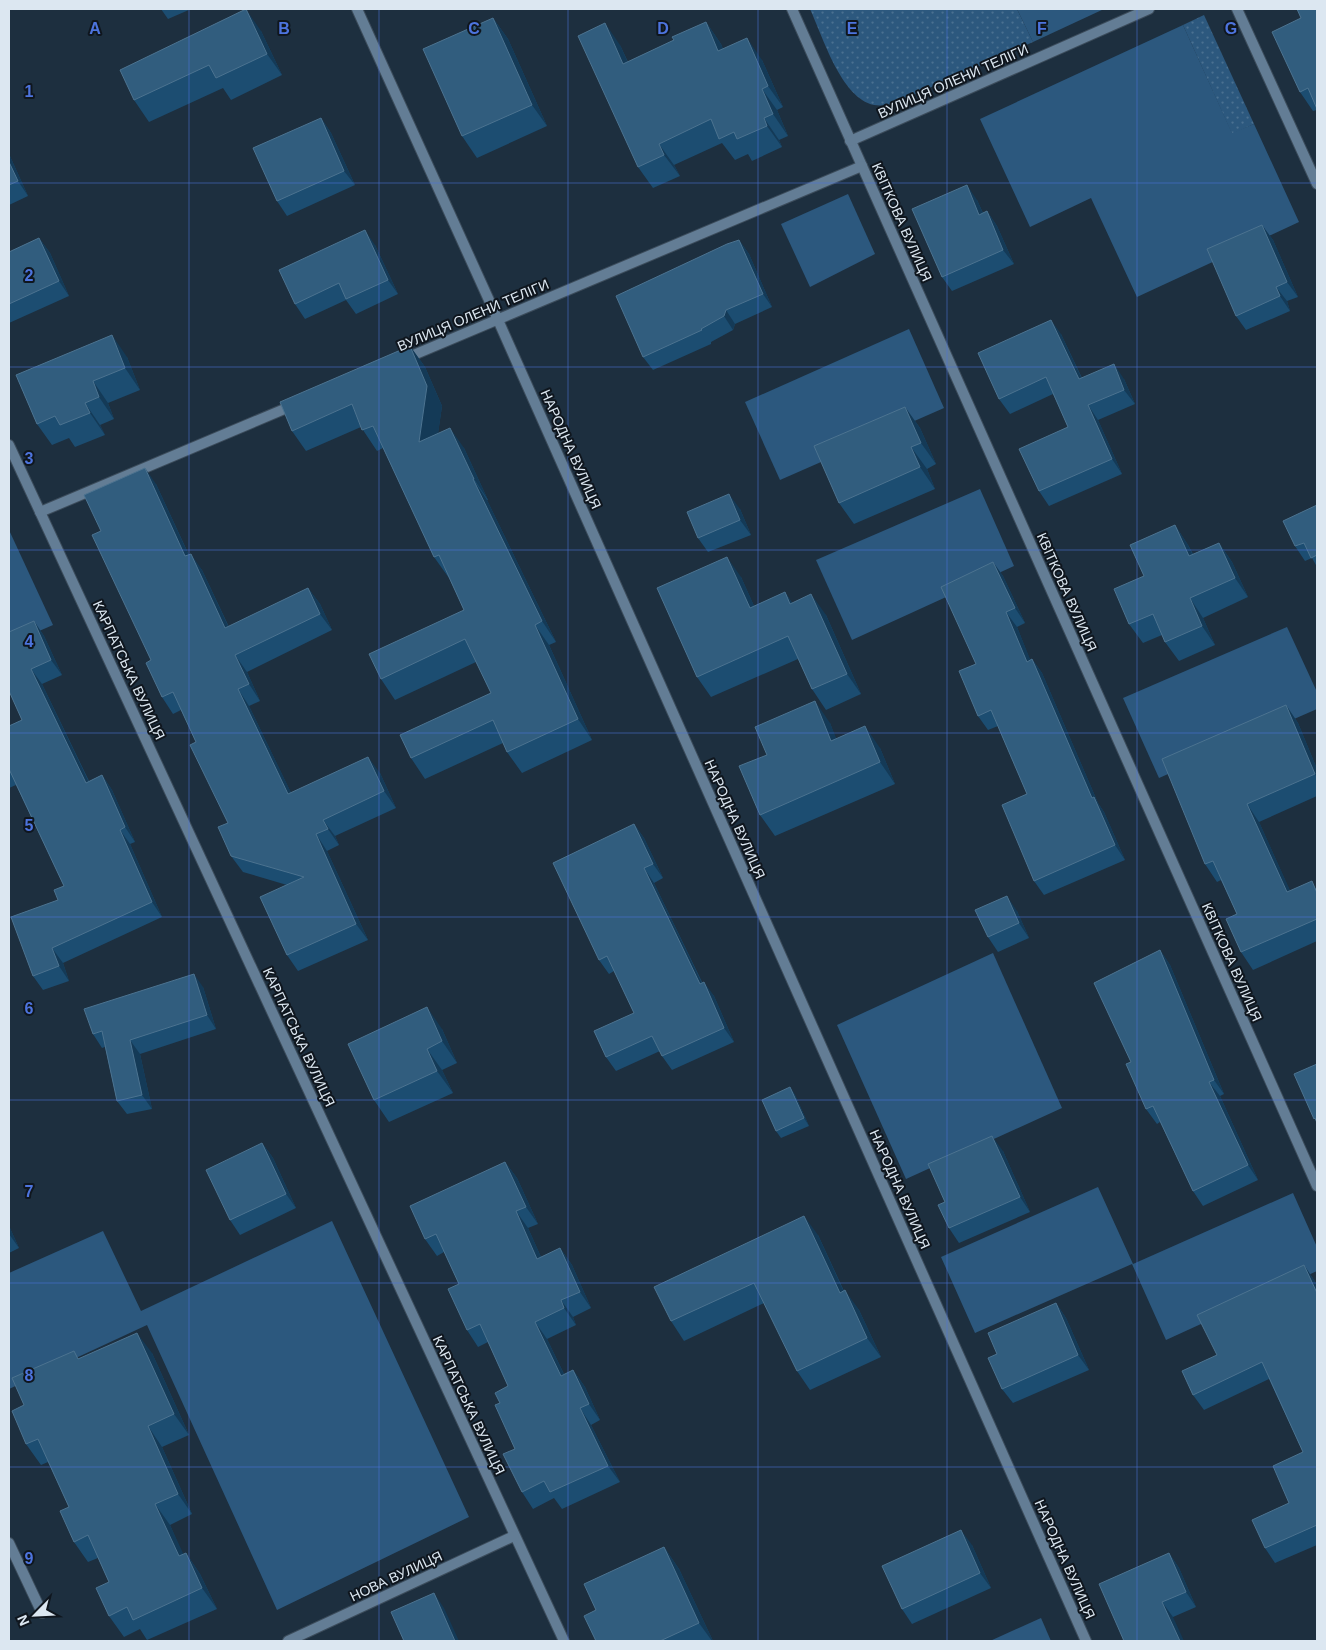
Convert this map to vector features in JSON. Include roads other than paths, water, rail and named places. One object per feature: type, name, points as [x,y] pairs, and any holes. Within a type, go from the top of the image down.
[{"type":"street","name":"НАРОДНА ВУЛИЦЯ","points":[[357,9],[498,320],[1086,1641]]},
{"type":"street","name":"КВІТКОВА ВУЛИЦЯ","points":[[792,9],[1317,1186]]},
{"type":"street","name":"ВУЛИЦЯ ОЛЕНИ ТЕЛІГИ","points":[[850,141],[1149,9]]},
{"type":"street","points":[[1237,9],[1317,184]]},
{"type":"street","name":"ВУЛИЦЯ ОЛЕНИ ТЕЛІГИ","points":[[397,362],[862,166]]},
{"type":"street","points":[[40,512],[306,400]]},
{"type":"street","name":"КАРПАТСЬКА ВУЛИЦЯ","points":[[9,445],[564,1641]]},
{"type":"street","name":"НОВА ВУЛИЦЯ","points":[[288,1641],[514,1536]]},
{"type":"street","points":[[9,1543],[42,1613]]}]
